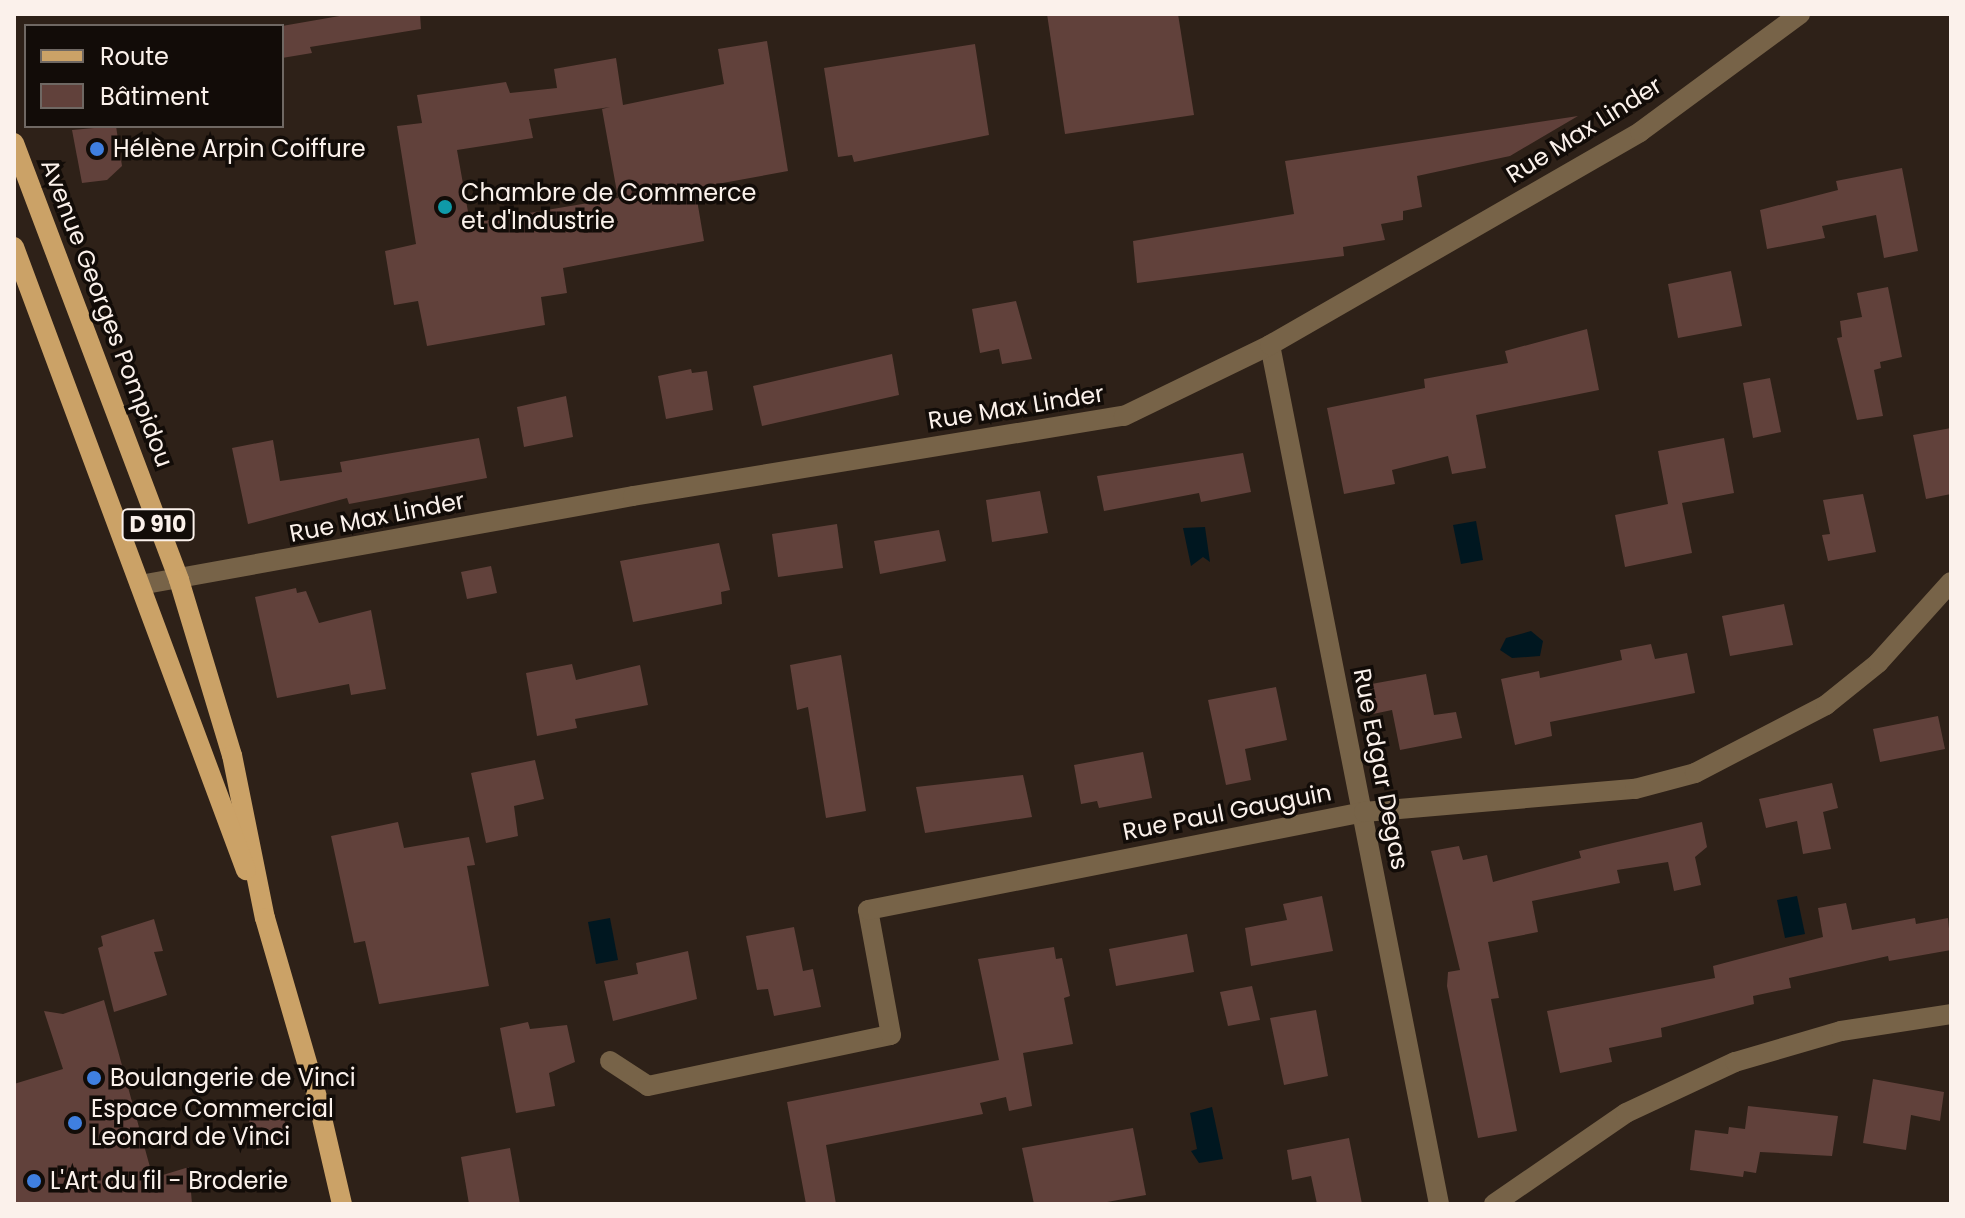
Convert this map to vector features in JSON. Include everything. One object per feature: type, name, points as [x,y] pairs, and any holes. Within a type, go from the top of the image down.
[{"type":"main road","name":"Avenue Georges Pompidou","points":[[14,143],[179,580],[232,755],[265,918]]},
{"type":"main road","name":"Avenue Georges Pompidou","points":[[14,247],[265,918],[318,1101],[342,1204]]},
{"type":"street","name":"Rue Max Linder","points":[[140,585],[633,496],[1124,416],[1270,345],[1640,132],[1800,14]]},
{"type":"street","name":"Rue Edgar Degas","points":[[1270,345],[1439,1204]]},
{"type":"street","name":"Rue Paul Gauguin","points":[[610,1061],[648,1086],[891,1035],[868,910],[1364,812],[1635,789],[1695,773],[1826,705],[1878,663],[1951,582]]},
{"type":"street","points":[[1494,1204],[1626,1113],[1735,1062],[1841,1031],[1951,1014]]},
{"type":"water","points":[[1476,521],[1483,560],[1461,564],[1453,525]]},
{"type":"water","points":[[1205,527],[1210,562],[1203,557],[1191,566],[1183,528]]},
{"type":"water","points":[[1531,631],[1543,641],[1540,656],[1512,658],[1500,650],[1506,638]]},
{"type":"water","points":[[1797,896],[1805,934],[1785,938],[1777,900]]},
{"type":"water","points":[[610,918],[618,960],[596,964],[588,922]]},
{"type":"water","points":[[1212,1107],[1223,1159],[1199,1163],[1191,1151],[1197,1149],[1190,1113]]},
{"type":"building","points":[[351,14],[420,14],[421,29],[310,47],[312,53],[284,58],[284,26]]},
{"type":"building","points":[[1047,14],[1178,14],[1194,115],[1065,134]]},
{"type":"building","points":[[767,41],[788,171],[695,188],[704,241],[563,268],[567,293],[541,297],[545,325],[427,346],[418,301],[394,305],[385,251],[416,244],[397,126],[422,123],[417,95],[506,82],[510,93],[557,88],[554,69],[616,58],[623,105],[724,84],[718,49]],"holes":[[[610,107],[602,109],[618,198],[470,223],[457,150],[533,138],[529,119]]]},
{"type":"building","points":[[975,44],[989,135],[854,162],[852,155],[838,157],[824,68]]},
{"type":"building","points":[[1578,116],[1510,156],[1417,176],[1422,207],[1403,211],[1403,220],[1381,224],[1385,240],[1343,247],[1344,256],[1137,283],[1133,241],[1294,214],[1285,161]]},
{"type":"building","name":"Hélène Arpin Coiffure","points":[[116,128],[122,166],[107,180],[82,183],[72,130]]},
{"type":"building","points":[[1902,168],[1918,251],[1884,258],[1876,215],[1822,226],[1825,238],[1767,249],[1760,210],[1838,190],[1836,181]]},
{"type":"building","points":[[1731,271],[1742,326],[1678,338],[1668,284]]},
{"type":"building","points":[[1888,287],[1902,357],[1880,362],[1881,368],[1874,370],[1883,416],[1857,420],[1837,338],[1842,337],[1840,321],[1862,317],[1857,293]]},
{"type":"building","points":[[1016,301],[1032,359],[1002,364],[999,349],[980,353],[972,309]]},
{"type":"building","points":[[1587,329],[1599,390],[1476,415],[1486,468],[1452,474],[1448,456],[1392,470],[1395,484],[1344,494],[1327,408],[1425,388],[1424,379],[1508,363],[1505,351]]},
{"type":"building","points":[[892,354],[899,395],[762,426],[753,386]]},
{"type":"building","points":[[691,369],[692,373],[707,371],[713,410],[666,419],[658,376]]},
{"type":"building","points":[[1770,378],[1781,432],[1753,438],[1743,383]]},
{"type":"building","points":[[566,396],[573,437],[524,447],[517,407]]},
{"type":"building","points":[[1951,428],[1951,494],[1926,499],[1913,435]]},
{"type":"building","points":[[479,438],[487,478],[349,504],[347,498],[248,524],[232,448],[273,440],[280,481],[342,472],[340,462]]},
{"type":"building","points":[[1724,438],[1734,493],[1682,503],[1692,553],[1625,567],[1615,515],[1668,504],[1658,451]]},
{"type":"building","points":[[1243,453],[1251,492],[1201,502],[1199,493],[1104,511],[1097,476]]},
{"type":"building","points":[[1040,491],[1048,533],[992,542],[986,500]]},
{"type":"building","points":[[1863,494],[1876,552],[1828,561],[1822,535],[1830,534],[1823,500]]},
{"type":"building","points":[[837,524],[843,568],[778,577],[772,534]]},
{"type":"building","points":[[939,530],[946,561],[880,574],[874,541]]},
{"type":"building","points":[[719,543],[730,590],[721,592],[722,604],[633,622],[620,561]]},
{"type":"building","points":[[491,566],[497,593],[467,599],[461,572]]},
{"type":"building","points":[[296,588],[297,593],[306,591],[319,623],[371,610],[386,689],[351,695],[349,684],[277,698],[255,597]]},
{"type":"building","points":[[1784,604],[1793,645],[1730,656],[1722,616]]},
{"type":"building","points":[[1651,644],[1655,659],[1687,653],[1695,693],[1550,722],[1552,736],[1515,745],[1501,679],[1539,671],[1540,678],[1622,660],[1620,650]]},
{"type":"building","points":[[841,655],[866,811],[826,818],[808,707],[797,710],[790,665]]},
{"type":"building","points":[[572,664],[576,680],[640,665],[648,705],[575,719],[577,728],[537,736],[526,673]]},
{"type":"building","points":[[1426,674],[1434,715],[1456,712],[1462,738],[1400,750],[1392,710],[1373,714],[1366,685]]},
{"type":"building","points":[[1276,687],[1287,740],[1245,749],[1251,780],[1226,785],[1208,700]]},
{"type":"building","points":[[1938,716],[1945,749],[1880,762],[1873,729]]},
{"type":"building","points":[[1143,752],[1152,798],[1099,808],[1097,801],[1081,804],[1074,765]]},
{"type":"building","points":[[535,760],[544,799],[514,806],[518,836],[486,843],[471,773]]},
{"type":"building","points":[[1023,775],[1032,817],[925,833],[916,787]]},
{"type":"building","points":[[1832,783],[1838,808],[1823,812],[1831,849],[1803,854],[1797,821],[1766,828],[1759,799]]},
{"type":"building","points":[[398,822],[404,848],[469,837],[475,865],[467,866],[489,986],[379,1004],[365,941],[354,943],[331,836]]},
{"type":"building","points":[[1702,822],[1707,847],[1695,857],[1701,885],[1674,891],[1668,862],[1617,870],[1620,883],[1532,901],[1538,932],[1488,942],[1499,998],[1491,999],[1517,1131],[1478,1138],[1447,986],[1448,972],[1460,970],[1431,851],[1459,846],[1463,860],[1487,855],[1493,882],[1581,858],[1579,851]]},
{"type":"building","points":[[1322,896],[1333,951],[1251,966],[1245,928],[1287,920],[1283,904]]},
{"type":"building","points":[[1846,903],[1852,930],[1915,918],[1916,924],[1948,918],[1951,950],[1889,961],[1888,956],[1789,978],[1791,988],[1753,996],[1754,1004],[1661,1028],[1662,1037],[1609,1048],[1612,1062],[1560,1073],[1547,1011],[1715,978],[1713,966],[1823,937],[1818,908]]},
{"type":"building","points":[[154,919],[163,951],[154,952],[167,995],[114,1012],[98,948],[103,946],[101,936]]},
{"type":"building","points":[[794,927],[803,971],[813,969],[821,1007],[774,1016],[768,989],[757,990],[746,936]]},
{"type":"building","points":[[1187,934],[1194,972],[1116,986],[1109,949]]},
{"type":"building","points":[[1054,947],[1056,959],[1062,958],[1070,996],[1064,998],[1073,1044],[1023,1053],[1032,1106],[1009,1111],[1006,1097],[980,1103],[983,1114],[826,1145],[836,1204],[806,1204],[787,1102],[999,1060],[978,959]]},
{"type":"building","points":[[688,951],[697,999],[613,1021],[604,981],[638,974],[636,963]]},
{"type":"building","points":[[1252,986],[1260,1020],[1228,1026],[1220,992]]},
{"type":"building","name":"Espace Commercial Leonard de Vinci","points":[[104,1000],[153,1178],[189,1167],[192,1204],[14,1204],[14,1084],[63,1069],[44,1011],[63,1014]]},
{"type":"building","points":[[1316,1010],[1328,1076],[1284,1085],[1270,1018]]},
{"type":"building","points":[[528,1022],[530,1029],[567,1025],[575,1062],[549,1073],[555,1106],[516,1113],[500,1028]]},
{"type":"building","points":[[1873,1079],[1944,1092],[1940,1121],[1911,1115],[1906,1150],[1863,1143]]},
{"type":"building","points":[[1748,1106],[1838,1116],[1832,1156],[1760,1152],[1756,1173],[1744,1171],[1743,1177],[1690,1170],[1695,1130],[1728,1134],[1729,1127],[1745,1129]]},
{"type":"building","points":[[281,1108],[290,1141],[257,1150],[248,1117]]},
{"type":"building","points":[[1133,1128],[1146,1195],[1096,1204],[1034,1204],[1022,1148]]},
{"type":"building","points":[[1349,1138],[1362,1204],[1317,1204],[1311,1176],[1292,1180],[1287,1150]]},
{"type":"building","points":[[510,1148],[520,1204],[469,1204],[461,1157]]},
{"type":"place","name":"Hélène Arpin Coiffure","points":[[97,149]]},
{"type":"place","name":"Chambre de Commerce et d'Industrie","points":[[445,207]]},
{"type":"place","name":"Boulangerie de Vinci","points":[[94,1078]]},
{"type":"place","name":"Espace Commercial Leonard de Vinci","points":[[75,1123]]},
{"type":"place","name":"L'Art du fil - Broderie","points":[[34,1181]]}]
